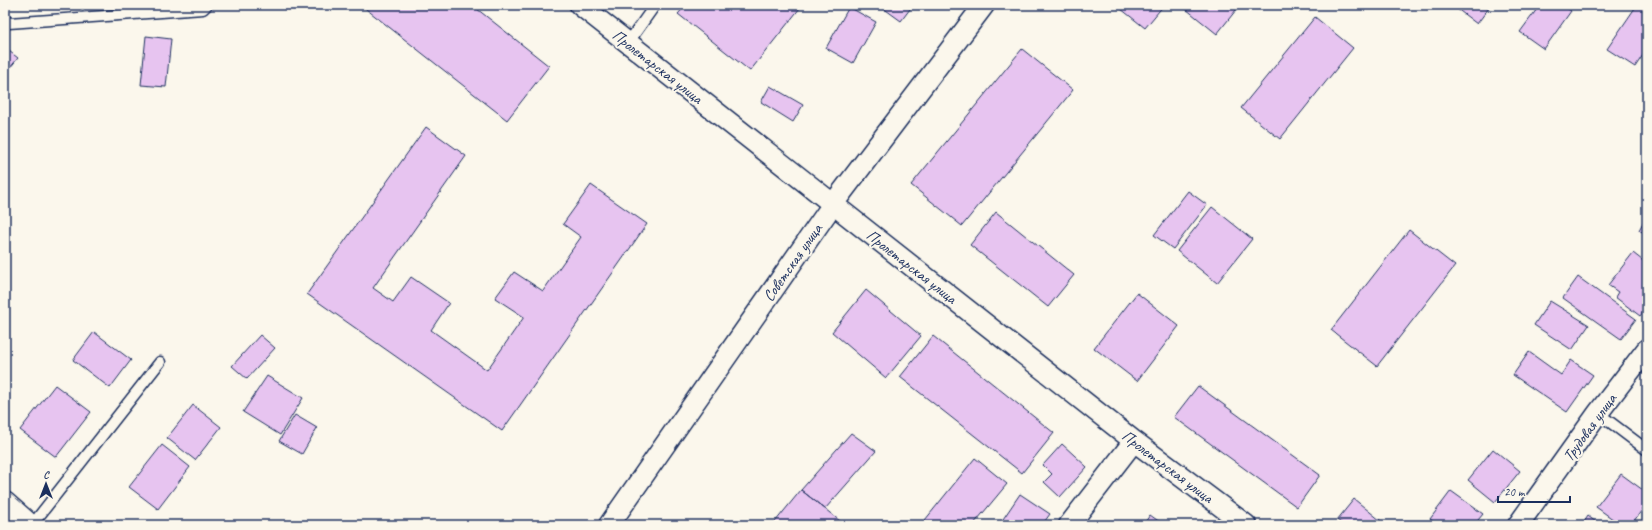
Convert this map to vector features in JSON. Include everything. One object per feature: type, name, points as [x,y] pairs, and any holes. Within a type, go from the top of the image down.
[{"type":"street","name":"Пролетарская улица","points":[[580,5],[1134,441],[1246,525]]},
{"type":"street","name":"Советская улица","points":[[609,525],[833,204],[984,5]]},
{"type":"street","name":"Трудовая улица","points":[[1518,525],[1598,413],[1647,349]]},
{"type":"street","points":[[1069,525],[1134,441]]},
{"type":"street","points":[[5,502],[31,525]]},
{"type":"lane","points":[[5,20],[9,23],[203,9],[206,5]]},
{"type":"lane","points":[[628,43],[656,5]]},
{"type":"lane","points":[[31,525],[160,362]]},
{"type":"lane","points":[[1598,413],[1647,450]]},
{"type":"building","points":[[361,5],[472,5],[549,66],[507,120]]},
{"type":"building","points":[[686,5],[797,5],[800,8],[750,71],[678,14]]},
{"type":"building","points":[[879,5],[913,5],[901,21]]},
{"type":"building","points":[[1116,5],[1164,5],[1145,28]]},
{"type":"building","points":[[1181,5],[1240,5],[1217,34]]},
{"type":"building","points":[[1452,5],[1491,5],[1477,24]]},
{"type":"building","points":[[1540,5],[1563,5],[1571,11],[1544,49],[1520,32]]},
{"type":"building","points":[[1637,5],[1647,5],[1647,49],[1635,67],[1607,49]]},
{"type":"building","points":[[849,7],[876,22],[853,63],[826,48]]},
{"type":"building","points":[[1315,17],[1353,48],[1280,139],[1241,108]]},
{"type":"building","points":[[146,36],[171,39],[166,87],[141,85]]},
{"type":"building","points":[[5,48],[18,58],[5,74]]},
{"type":"building","points":[[1022,49],[1073,90],[962,226],[911,185]]},
{"type":"building","points":[[770,86],[803,105],[793,122],[761,102]]},
{"type":"building","points":[[426,127],[466,156],[373,288],[393,302],[411,277],[449,303],[431,330],[487,370],[524,317],[495,298],[514,272],[543,291],[581,237],[563,224],[591,185],[647,224],[502,431],[307,294]]},
{"type":"building","points":[[1188,191],[1207,205],[1173,249],[1154,235]]},
{"type":"building","points":[[1212,207],[1252,239],[1217,283],[1177,251]]},
{"type":"building","points":[[996,212],[1074,275],[1048,307],[970,245]]},
{"type":"building","points":[[1647,215],[1647,235],[1639,230]]},
{"type":"building","points":[[1409,230],[1455,266],[1377,366],[1331,330]]},
{"type":"building","points":[[1633,253],[1647,264],[1647,307],[1640,316],[1615,297],[1618,292],[1608,285]]},
{"type":"building","points":[[1578,277],[1636,319],[1621,339],[1563,298]]},
{"type":"building","points":[[866,290],[921,336],[886,378],[832,332]]},
{"type":"building","points":[[1137,293],[1179,326],[1137,381],[1094,348]]},
{"type":"building","points":[[1550,301],[1589,325],[1572,350],[1534,325]]},
{"type":"building","points":[[94,332],[131,360],[110,388],[73,360]]},
{"type":"building","points":[[260,335],[275,348],[247,379],[232,366]]},
{"type":"building","points":[[933,336],[1054,433],[1022,473],[900,377]]},
{"type":"building","points":[[1529,352],[1561,375],[1571,360],[1593,375],[1567,412],[1513,375]]},
{"type":"building","points":[[267,376],[303,398],[280,435],[243,412]]},
{"type":"building","points":[[55,385],[91,412],[56,457],[20,430]]},
{"type":"building","points":[[1198,386],[1320,475],[1297,507],[1174,417]]},
{"type":"building","points":[[193,405],[221,427],[195,460],[167,438]]},
{"type":"building","points":[[295,415],[317,428],[302,454],[279,441]]},
{"type":"building","points":[[851,433],[876,451],[825,509],[801,490]]},
{"type":"building","points":[[1062,444],[1087,467],[1060,497],[1044,482],[1052,474],[1043,465]]},
{"type":"building","points":[[162,445],[190,467],[158,509],[129,487]]},
{"type":"building","points":[[1493,449],[1520,471],[1495,502],[1468,480]]},
{"type":"building","points":[[975,458],[1007,484],[973,525],[921,525]]},
{"type":"building","points":[[1621,474],[1647,493],[1647,503],[1631,525],[1621,525],[1596,507]]},
{"type":"building","points":[[801,490],[845,525],[778,525],[775,522]]},
{"type":"building","points":[[1451,491],[1483,514],[1474,525],[1438,525],[1430,519]]},
{"type":"building","points":[[1020,494],[1050,514],[1042,525],[999,525]]},
{"type":"building","points":[[1354,499],[1386,525],[1344,525],[1337,520]]},
{"type":"building","points":[[1150,515],[1164,525],[1143,525]]},
{"type":"building","points":[[1588,516],[1600,525],[1582,525]]}]
